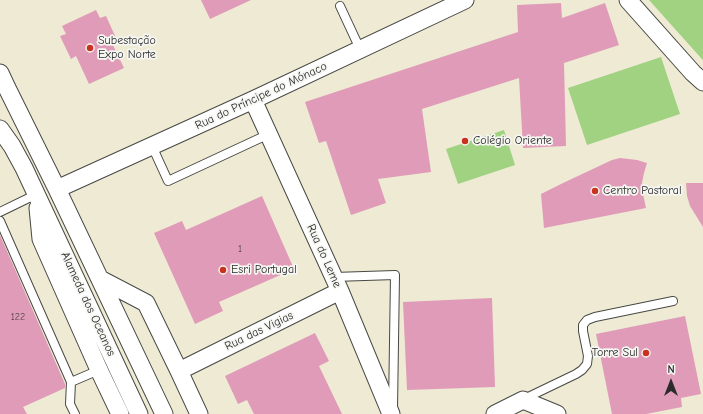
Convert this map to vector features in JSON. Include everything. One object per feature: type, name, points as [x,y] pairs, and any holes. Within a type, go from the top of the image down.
[{"type":"street","name":"Rua do Príncipe do Mónaco","points":[[57,189],[253,100],[465,0]]},
{"type":"street","points":[[628,0],[693,73],[703,82]]},
{"type":"street","name":"Alameda dos Oceanos","points":[[0,73],[164,414]]},
{"type":"street","name":"Rua do Leme","points":[[253,100],[337,284],[392,414]]},
{"type":"street","name":"Alameda dos Oceanos","points":[[0,129],[18,155],[139,414]]},
{"type":"street","name":"Alameda dos Oceanos","points":[[37,194],[41,239],[120,414]]},
{"type":"street","name":"Alameda dos Oceanos","points":[[100,279],[146,303],[199,414]]},
{"type":"street","name":"Rua das Vigias","points":[[179,371],[337,284]]},
{"type":"street","points":[[495,414],[523,400],[556,414]]},
{"type":"lane","points":[[340,6],[360,49]]},
{"type":"lane","points":[[152,146],[168,181],[269,134]]},
{"type":"lane","points":[[0,212],[37,194]]},
{"type":"lane","points":[[0,221],[71,382],[70,404],[75,414]]},
{"type":"lane","points":[[337,284],[395,275],[392,414]]},
{"type":"lane","points":[[523,400],[576,374],[587,364],[588,356],[583,331],[583,325],[587,320],[595,317],[673,301]]},
{"type":"lane","points":[[71,382],[99,370]]},
{"type":"green space","points":[[649,0],[703,0],[703,60],[701,58]]},
{"type":"green space","points":[[661,57],[680,114],[587,145],[568,88]]},
{"type":"green space","points":[[504,130],[515,165],[458,184],[446,149]]},
{"type":"building","points":[[201,0],[251,0],[210,19]]},
{"type":"building","points":[[561,3],[562,18],[605,3],[619,45],[564,63],[566,146],[523,148],[519,78],[422,109],[431,172],[378,179],[386,203],[351,215],[326,141],[319,143],[305,102],[518,32],[517,5]]},
{"type":"building","name":"Subestação Expo Norte","points":[[96,10],[100,18],[106,16],[116,38],[111,41],[124,68],[89,84],[76,56],[71,59],[60,36],[66,34],[62,26]]},
{"type":"building","name":"Centro Pastoral","points":[[620,158],[647,163],[642,183],[646,208],[544,228],[541,194],[612,160]]},
{"type":"building","points":[[686,183],[703,183],[703,227],[690,206],[687,196]]},
{"type":"building","points":[[262,196],[294,269],[219,302],[223,311],[195,324],[154,233],[182,221],[186,230]]},
{"type":"building","points":[[0,235],[65,384],[65,388],[23,407],[27,414],[0,414]]},
{"type":"building","points":[[492,298],[495,387],[407,390],[403,302]]},
{"type":"building","name":"Torre Sul","points":[[685,316],[701,394],[681,398],[682,407],[646,414],[612,414],[596,334]]},
{"type":"building","points":[[315,333],[329,361],[319,366],[342,414],[254,414],[247,400],[238,404],[225,376]]},
{"type":"place","name":"Subestação Expo Norte","points":[[90,48]]},
{"type":"place","name":"Colégio Oriente","points":[[465,141]]},
{"type":"place","name":"Centro Pastoral","points":[[595,191]]},
{"type":"place","name":"Esri Portugal","points":[[223,270]]},
{"type":"place","name":"Torre Sul","points":[[646,353]]}]
